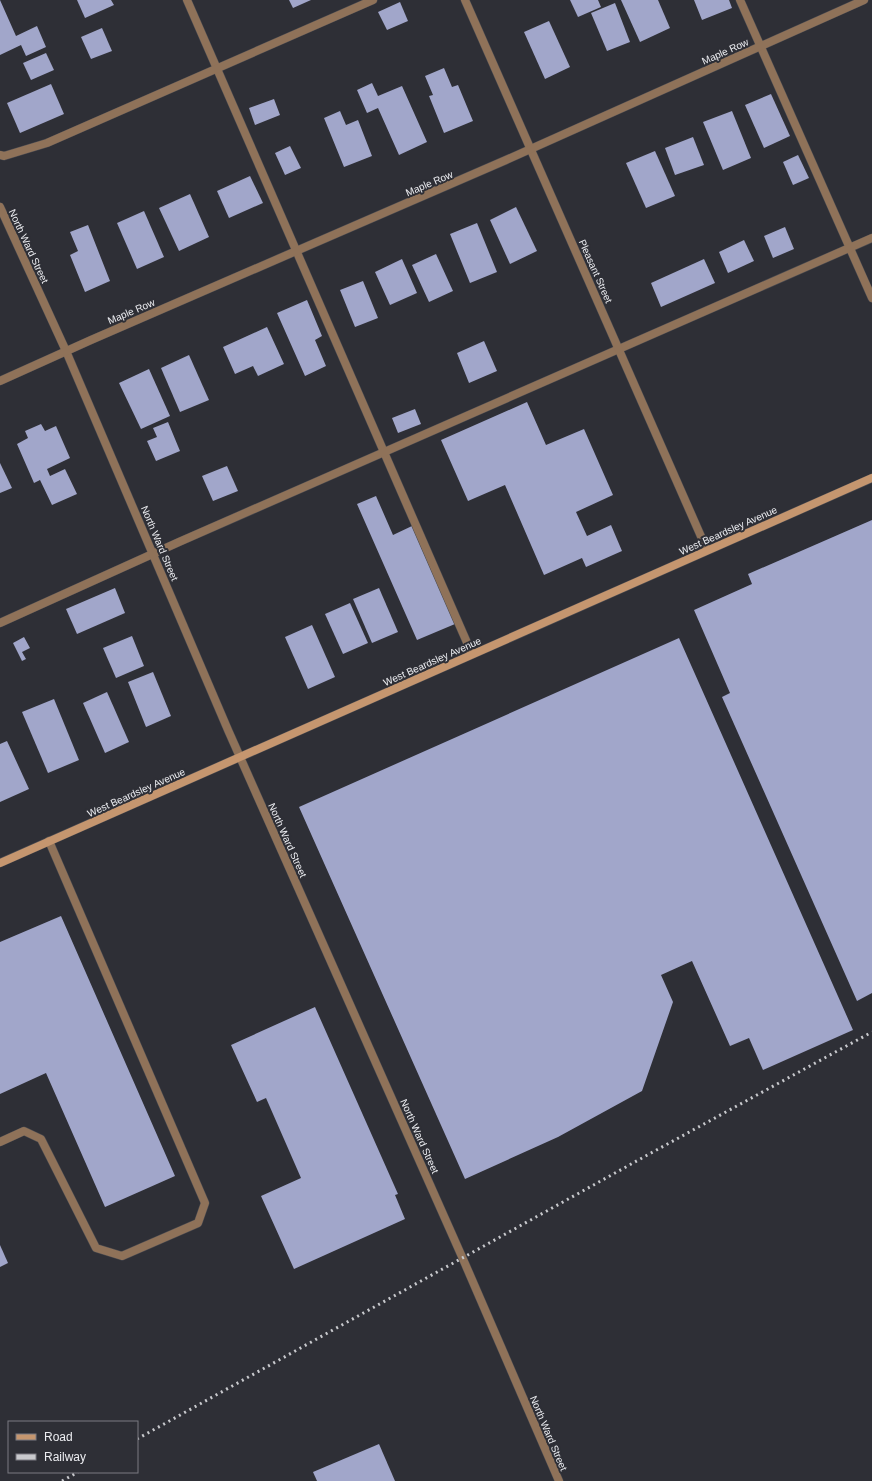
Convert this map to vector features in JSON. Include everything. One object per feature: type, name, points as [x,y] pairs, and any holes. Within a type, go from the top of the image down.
[{"type":"main road","name":"West Beardsley Avenue","points":[[0,863],[872,478]]},
{"type":"street","points":[[187,0],[472,654]]},
{"type":"street","points":[[0,155],[4,156],[47,143],[373,0]]},
{"type":"street","name":"Pleasant Street","points":[[465,0],[707,550]]},
{"type":"street","points":[[740,0],[872,298]]},
{"type":"street","name":"Maple Row","points":[[0,381],[531,149],[864,0]]},
{"type":"street","name":"North Ward Street","points":[[0,206],[66,351],[240,757],[463,1258],[559,1481]]},
{"type":"street","points":[[0,623],[872,238]]},
{"type":"street","points":[[0,1142],[24,1131],[41,1139],[96,1248],[122,1256],[198,1223],[205,1203],[49,842]]},
{"type":"building","points":[[0,0],[16,36],[37,26],[46,47],[26,56],[21,45],[0,55]]},
{"type":"building","points":[[77,0],[111,0],[114,5],[85,18]]},
{"type":"building","points":[[289,0],[311,0],[293,8]]},
{"type":"building","points":[[570,0],[598,0],[601,7],[578,17]]},
{"type":"building","points":[[621,0],[658,0],[670,28],[640,42]]},
{"type":"building","points":[[694,0],[729,0],[732,8],[702,20]]},
{"type":"building","points":[[400,2],[408,21],[387,30],[378,12]]},
{"type":"building","points":[[615,3],[630,42],[607,51],[591,13]]},
{"type":"building","points":[[549,21],[570,67],[545,79],[524,32]]},
{"type":"building","points":[[102,28],[112,51],[91,59],[81,37]]},
{"type":"building","points":[[46,53],[54,70],[31,80],[23,63]]},
{"type":"building","points":[[444,68],[452,87],[458,85],[473,121],[444,133],[429,96],[433,95],[425,76]]},
{"type":"building","points":[[372,83],[378,96],[402,86],[427,142],[399,155],[378,108],[367,113],[357,90]]},
{"type":"building","points":[[51,84],[64,114],[20,133],[7,103]]},
{"type":"building","points":[[771,94],[790,136],[764,148],[745,105]]},
{"type":"building","points":[[274,99],[280,115],[255,125],[249,108]]},
{"type":"building","points":[[340,111],[346,125],[358,120],[372,156],[344,167],[324,118]]},
{"type":"building","points":[[732,111],[751,158],[723,170],[703,122]]},
{"type":"building","points":[[693,137],[704,165],[675,175],[665,148]]},
{"type":"building","points":[[290,146],[301,168],[285,175],[275,153]]},
{"type":"building","points":[[655,151],[675,196],[646,208],[626,163]]},
{"type":"building","points":[[798,155],[809,178],[793,185],[783,162]]},
{"type":"building","points":[[250,176],[263,203],[229,218],[217,191]]},
{"type":"building","points":[[190,194],[209,237],[179,251],[159,208]]},
{"type":"building","points":[[516,207],[537,251],[510,264],[490,220]]},
{"type":"building","points":[[144,211],[164,257],[137,269],[117,223]]},
{"type":"building","points":[[477,223],[497,272],[470,283],[450,234]]},
{"type":"building","points":[[88,225],[110,281],[85,292],[70,255],[78,251],[70,232]]},
{"type":"building","points":[[785,227],[794,249],[773,258],[764,236]]},
{"type":"building","points":[[744,240],[754,261],[728,273],[719,252]]},
{"type":"building","points":[[436,254],[453,291],[429,302],[412,265]]},
{"type":"building","points":[[402,259],[417,293],[390,305],[375,272]]},
{"type":"building","points":[[704,259],[715,283],[661,307],[651,283]]},
{"type":"building","points":[[363,281],[378,318],[355,327],[340,290]]},
{"type":"building","points":[[307,300],[322,336],[315,340],[326,366],[305,376],[277,313]]},
{"type":"building","points":[[267,327],[284,364],[258,376],[253,366],[235,374],[223,347]]},
{"type":"building","points":[[484,341],[497,371],[469,383],[457,353]]},
{"type":"building","points":[[189,355],[209,400],[180,412],[161,368]]},
{"type":"building","points":[[149,369],[170,416],[141,429],[119,383]]},
{"type":"building","points":[[527,402],[546,445],[584,429],[613,495],[576,512],[587,536],[611,525],[622,551],[586,567],[582,558],[544,575],[505,485],[468,501],[441,440]]},
{"type":"building","points":[[415,409],[421,424],[398,433],[392,418]]},
{"type":"building","points":[[168,422],[180,451],[156,461],[147,441],[157,437],[153,428]]},
{"type":"building","points":[[41,424],[45,431],[56,426],[70,458],[47,469],[50,476],[65,469],[77,494],[52,505],[40,480],[34,483],[17,444],[28,438],[25,431]]},
{"type":"building","points":[[0,463],[12,488],[0,493]]},
{"type":"building","points":[[227,466],[238,491],[213,501],[202,476]]},
{"type":"building","points":[[376,496],[393,535],[412,526],[455,624],[417,640],[357,504]]},
{"type":"building","points":[[872,520],[872,993],[857,1001],[722,697],[730,693],[694,610],[752,584],[748,574]]},
{"type":"building","points":[[115,588],[125,613],[77,634],[66,609]]},
{"type":"building","points":[[379,588],[398,632],[372,643],[353,599]]},
{"type":"building","points":[[350,603],[368,643],[343,654],[325,614]]},
{"type":"building","points":[[312,625],[335,677],[308,689],[285,637]]},
{"type":"building","points":[[132,636],[144,666],[116,678],[103,648]]},
{"type":"building","points":[[24,637],[30,648],[22,652],[26,659],[22,661],[13,643]]},
{"type":"building","points":[[679,638],[853,1030],[763,1070],[749,1038],[730,1046],[692,961],[661,975],[673,1002],[642,1091],[558,1137],[465,1179],[299,807]]},
{"type":"building","points":[[153,672],[171,716],[146,727],[128,682]]},
{"type":"building","points":[[107,692],[129,742],[105,753],[83,703]]},
{"type":"building","points":[[54,699],[79,760],[48,773],[22,712]]},
{"type":"building","points":[[7,741],[29,789],[0,802],[0,744]]},
{"type":"building","points":[[61,916],[175,1176],[105,1207],[46,1073],[0,1094],[0,942]]},
{"type":"building","points":[[315,1007],[398,1194],[395,1195],[405,1219],[294,1269],[261,1196],[301,1178],[266,1098],[257,1102],[231,1045]]},
{"type":"building","points":[[0,1245],[8,1263],[0,1267]]},
{"type":"building","points":[[379,1444],[395,1481],[317,1481],[313,1472]]},
{"type":"railway","points":[[138,1438],[651,1153],[872,1032]]},
{"type":"railway","points":[[62,1481],[76,1473]]}]
